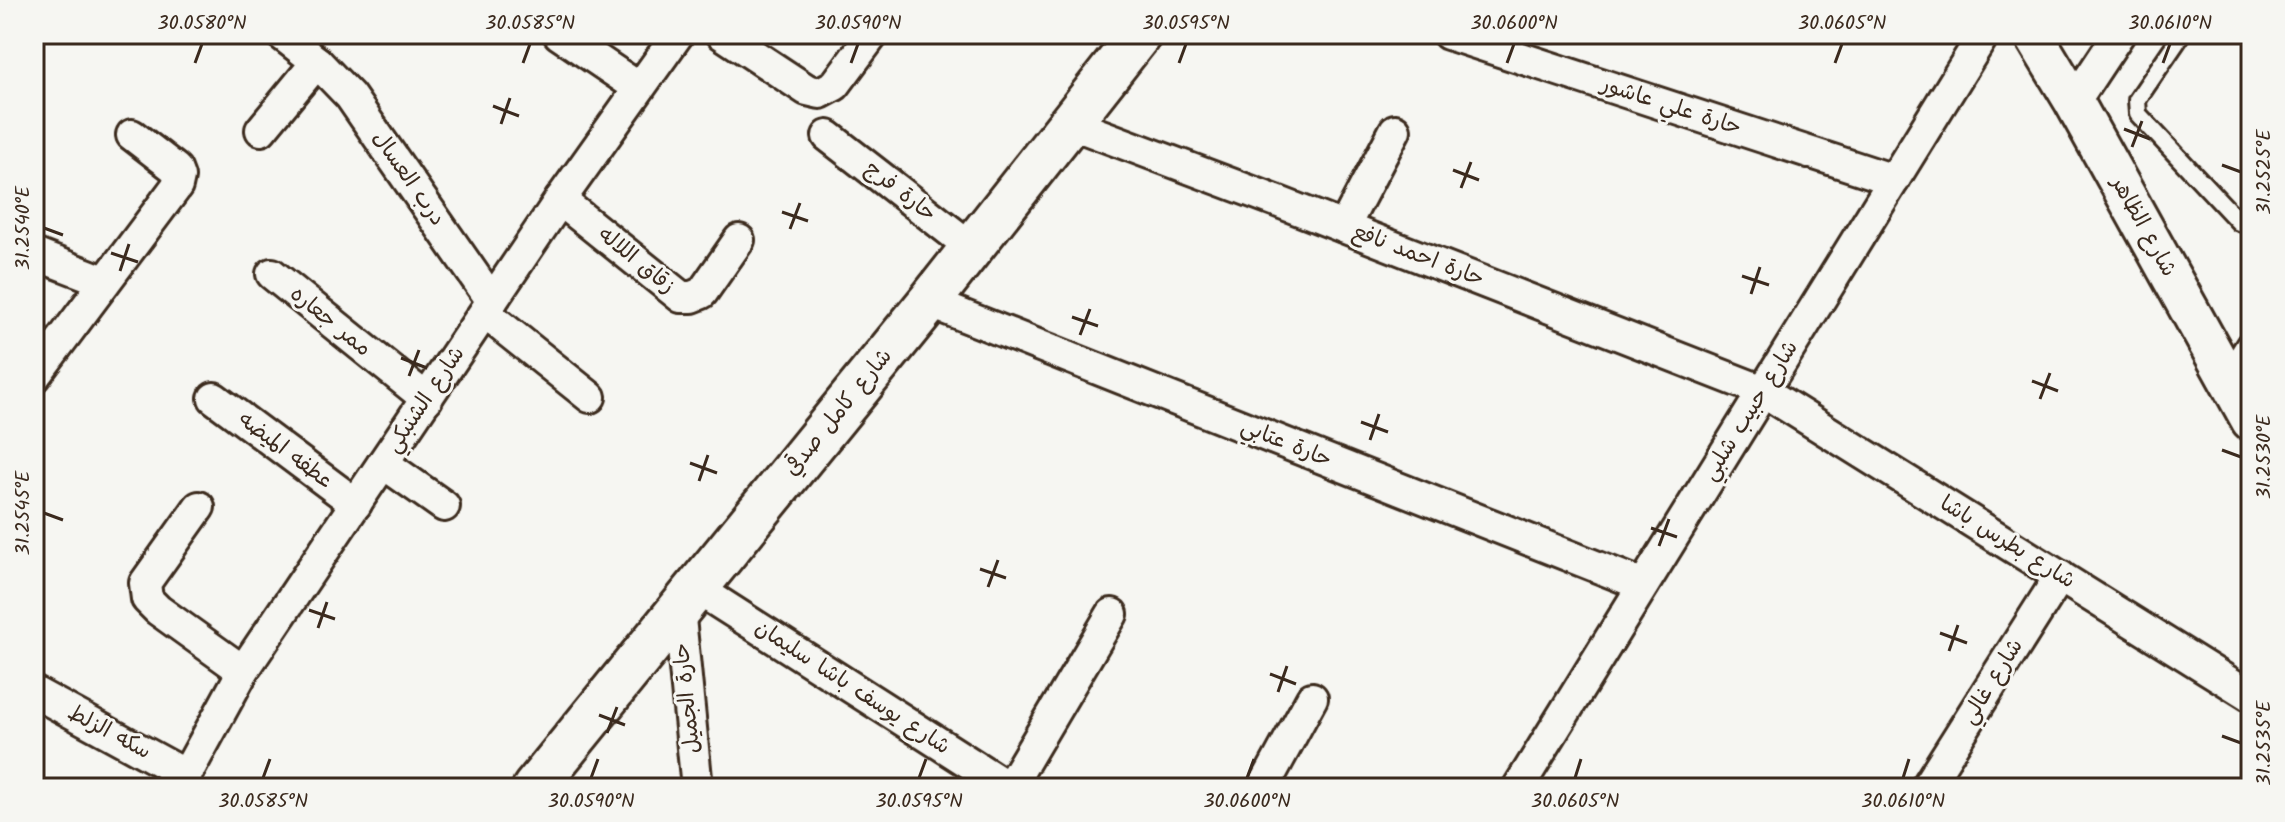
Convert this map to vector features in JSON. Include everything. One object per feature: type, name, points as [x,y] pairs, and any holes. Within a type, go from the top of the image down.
[{"type":"main road","name":"شارع كامل صدقي","points":[[534,788],[929,302],[1140,34]]},
{"type":"street","name":"درب العسال","points":[[281,34],[317,62],[350,96],[488,307],[590,397]]},
{"type":"street","points":[[559,34],[639,88]]},
{"type":"street","name":"شارع الشنبكي","points":[[182,781],[243,671],[560,200],[678,34]]},
{"type":"street","points":[[722,34],[807,90],[820,93],[835,85],[873,34]]},
{"type":"street","name":"حارة علي عاشور","points":[[1448,34],[1894,180]]},
{"type":"street","name":"شارع حبيب شلبي","points":[[1518,788],[1984,34]]},
{"type":"street","name":"شارع الظاهر","points":[[2033,34],[2251,421]]},
{"type":"street","points":[[2074,102],[2119,34]]},
{"type":"street","points":[[261,130],[317,62]]},
{"type":"street","name":"حارة احمد نافع","points":[[1072,124],[1763,391]]},
{"type":"street","points":[[1344,227],[1395,130]]},
{"type":"street","points":[[34,377],[177,186],[179,177],[176,169],[132,135]]},
{"type":"street","name":"حارة فرج","points":[[828,136],[972,248]]},
{"type":"street","name":"زقاق اللاله","points":[[560,200],[681,297],[702,293],[739,240]]},
{"type":"street","points":[[34,254],[104,281]]},
{"type":"street","name":"ممر جعاره","points":[[272,274],[427,399]]},
{"type":"street","name":"حارة عتابي","points":[[929,302],[1643,585]]},
{"type":"street","points":[[2229,382],[2251,347]]},
{"type":"street","name":"شارع بطرس باشا","points":[[1763,391],[2251,696]]},
{"type":"street","name":"عطفه الميضه","points":[[214,398],[356,504]]},
{"type":"street","points":[[383,463],[444,506]]},
{"type":"street","points":[[199,507],[145,583],[147,599],[243,671]]},
{"type":"street","name":"شارع غالي","points":[[1926,788],[2060,576]]},
{"type":"street","name":"حارة الجميل","points":[[688,598],[697,788]]},
{"type":"street","name":"شارع يوسف باشا سليمان","points":[[688,598],[1009,788]]},
{"type":"street","points":[[1009,788],[1112,614]]},
{"type":"street","name":"سكه الزلط","points":[[34,692],[182,781]]},
{"type":"street","points":[[1263,788],[1312,698]]},
{"type":"lane","points":[[2182,34],[2137,100],[2138,114],[2239,222],[2251,225]]}]
